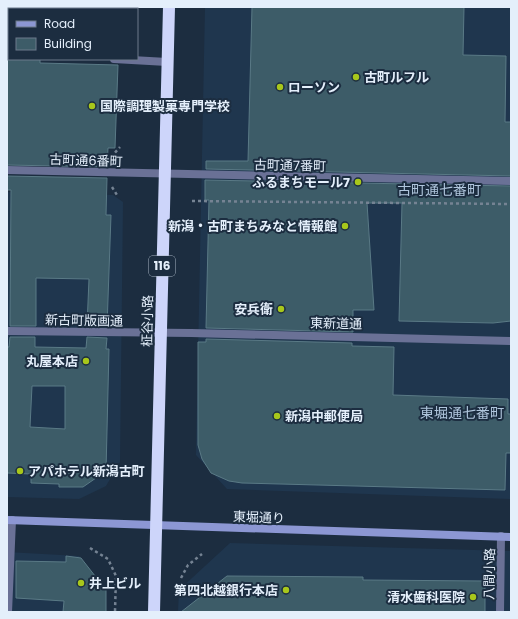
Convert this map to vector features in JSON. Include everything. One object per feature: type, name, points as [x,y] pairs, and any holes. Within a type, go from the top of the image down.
[{"type":"highway","name":"柾谷小路","points":[[154,612],[169,7]]},
{"type":"street","points":[[132,60],[167,62]]},
{"type":"street","name":"古町通6番町","points":[[7,170],[164,174]]},
{"type":"street","name":"古町通7番町","points":[[164,174],[511,181]]},
{"type":"street","name":"新古町版画通","points":[[7,331],[160,333]]},
{"type":"street","name":"東新道通","points":[[160,333],[358,336],[511,341]]},
{"type":"street","points":[[8,612],[9,520]]},
{"type":"street","name":"東堀通り","points":[[9,520],[155,526],[511,536]]},
{"type":"street","name":"八間小路","points":[[500,612],[501,536]]},
{"type":"path","points":[[192,201],[511,204]]},
{"type":"path","points":[[90,548],[108,559],[116,576],[115,612]]},
{"type":"path","points":[[181,578],[188,565],[202,554]]},
{"type":"shaded area","points":[[205,7],[511,7],[511,499],[227,489],[196,455]]},
{"type":"shaded area","points":[[7,192],[113,195],[123,202],[120,462],[106,486],[79,499],[7,497]]},
{"type":"shaded area","points":[[230,543],[511,551],[511,612],[178,612],[179,590]]},
{"type":"shaded area","points":[[7,552],[79,556],[106,590],[105,612],[7,612]]},
{"type":"building","name":"古町ルフル","points":[[252,7],[464,7],[463,55],[506,56],[505,122],[511,122],[511,176],[206,169],[206,161],[248,161]]},
{"type":"building","points":[[7,59],[40,60],[40,63],[118,65],[115,148],[108,148],[107,167],[7,165]]},
{"type":"building","points":[[7,176],[107,178],[106,215],[111,215],[107,327],[87,326],[89,279],[36,278],[36,326],[10,326],[11,190],[7,190]]},
{"type":"building","points":[[205,180],[511,186],[511,321],[493,323],[399,321],[402,203],[367,203],[374,310],[353,310],[353,332],[206,328],[209,200],[205,200]]},
{"type":"building","points":[[10,337],[35,337],[35,347],[86,348],[87,337],[107,338],[106,349],[109,349],[106,471],[83,487],[59,487],[59,484],[31,483],[31,474],[7,473],[7,347],[9,347]],"holes":[[[32,386],[65,386],[65,429],[30,427]]]},
{"type":"building","points":[[206,339],[352,343],[352,346],[394,347],[393,395],[508,399],[508,414],[511,414],[511,453],[506,453],[505,490],[242,483],[229,481],[211,473],[202,459],[198,445],[198,342],[206,342]]},
{"type":"building","points":[[66,556],[81,558],[106,590],[106,612],[63,612],[64,601],[16,598],[16,561],[66,562]]},
{"type":"building","points":[[227,576],[363,577],[363,580],[485,581],[485,612],[181,612]]},
{"type":"place","name":"古町ルフル","points":[[356,77]]},
{"type":"place","name":"ローソン","points":[[280,87]]},
{"type":"place","name":"国際調理製菓専門学校","points":[[92,106]]},
{"type":"place","name":"ふるまちモール7","points":[[358,182]]},
{"type":"place","name":"新潟・古町まちみなと情報館","points":[[345,226]]},
{"type":"place","name":"安兵衛","points":[[281,309]]},
{"type":"place","name":"丸屋本店","points":[[86,361]]},
{"type":"place","name":"新潟中郵便局","points":[[277,416]]},
{"type":"place","name":"アパホテル新潟古町","points":[[20,471]]},
{"type":"place","name":"井上ビル","points":[[81,583]]},
{"type":"place","name":"第四北越銀行本店","points":[[286,590]]},
{"type":"place","name":"清水歯科医院","points":[[473,597]]},
{"type":"district","name":"古町通七番町","points":[[439,190]]},
{"type":"district","name":"東堀通七番町","points":[[462,413]]}]
